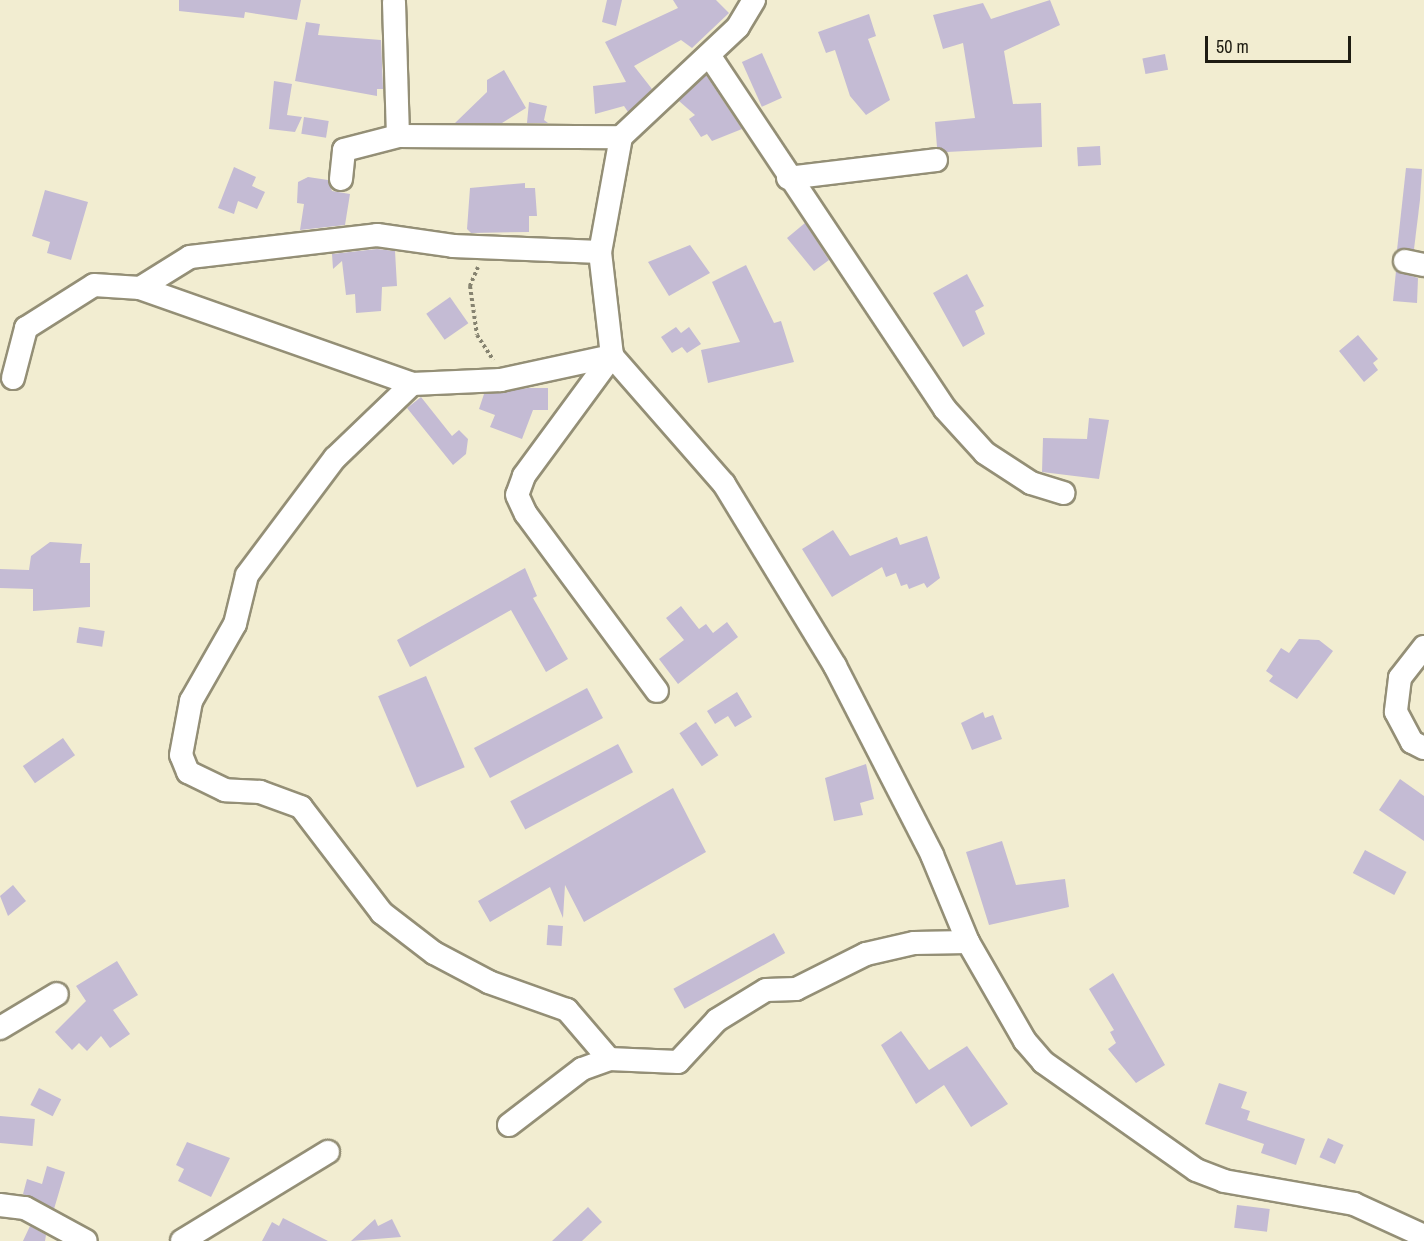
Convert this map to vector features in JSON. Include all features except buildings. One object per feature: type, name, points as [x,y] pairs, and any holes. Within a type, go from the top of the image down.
[{"type":"street","points":[[754,0],[738,27],[621,137],[600,252],[612,356],[724,484],[835,666],[932,855],[968,942],[1043,1062],[1167,1154],[1224,1181],[1354,1204],[1424,1236]]},
{"type":"street","points":[[394,2],[398,136]]},
{"type":"street","points":[[709,56],[788,178],[945,408],[985,453],[1031,483],[1064,493]]},
{"type":"street","points":[[341,179],[344,150],[398,136],[621,137]]},
{"type":"street","points":[[788,178],[936,160]]},
{"type":"street","points":[[140,288],[190,257],[377,235],[486,247],[600,252]]},
{"type":"street","points":[[13,378],[26,328],[94,285],[140,288],[395,382],[412,384],[501,380],[612,356]]},
{"type":"street","points":[[612,356],[524,476],[517,495],[526,514],[657,691]]},
{"type":"street","points":[[412,384],[335,458],[247,575],[235,624],[191,701],[181,755],[188,772],[225,790],[260,792],[301,807],[382,913],[434,952],[480,977],[567,1010],[609,1059]]},
{"type":"street","points":[[1424,647],[1400,678],[1396,712],[1412,742],[1424,748]]},
{"type":"street","points":[[509,1125],[582,1069],[609,1059],[678,1062],[717,1020],[766,990],[796,989],[866,954],[914,943],[968,942]]},
{"type":"street","points":[[0,1028],[57,994]]},
{"type":"street","points":[[182,1241],[328,1152]]},
{"type":"street","points":[[0,1205],[25,1208],[86,1241]]},
{"type":"path","points":[[486,247],[470,286],[477,335],[501,380]]}]
